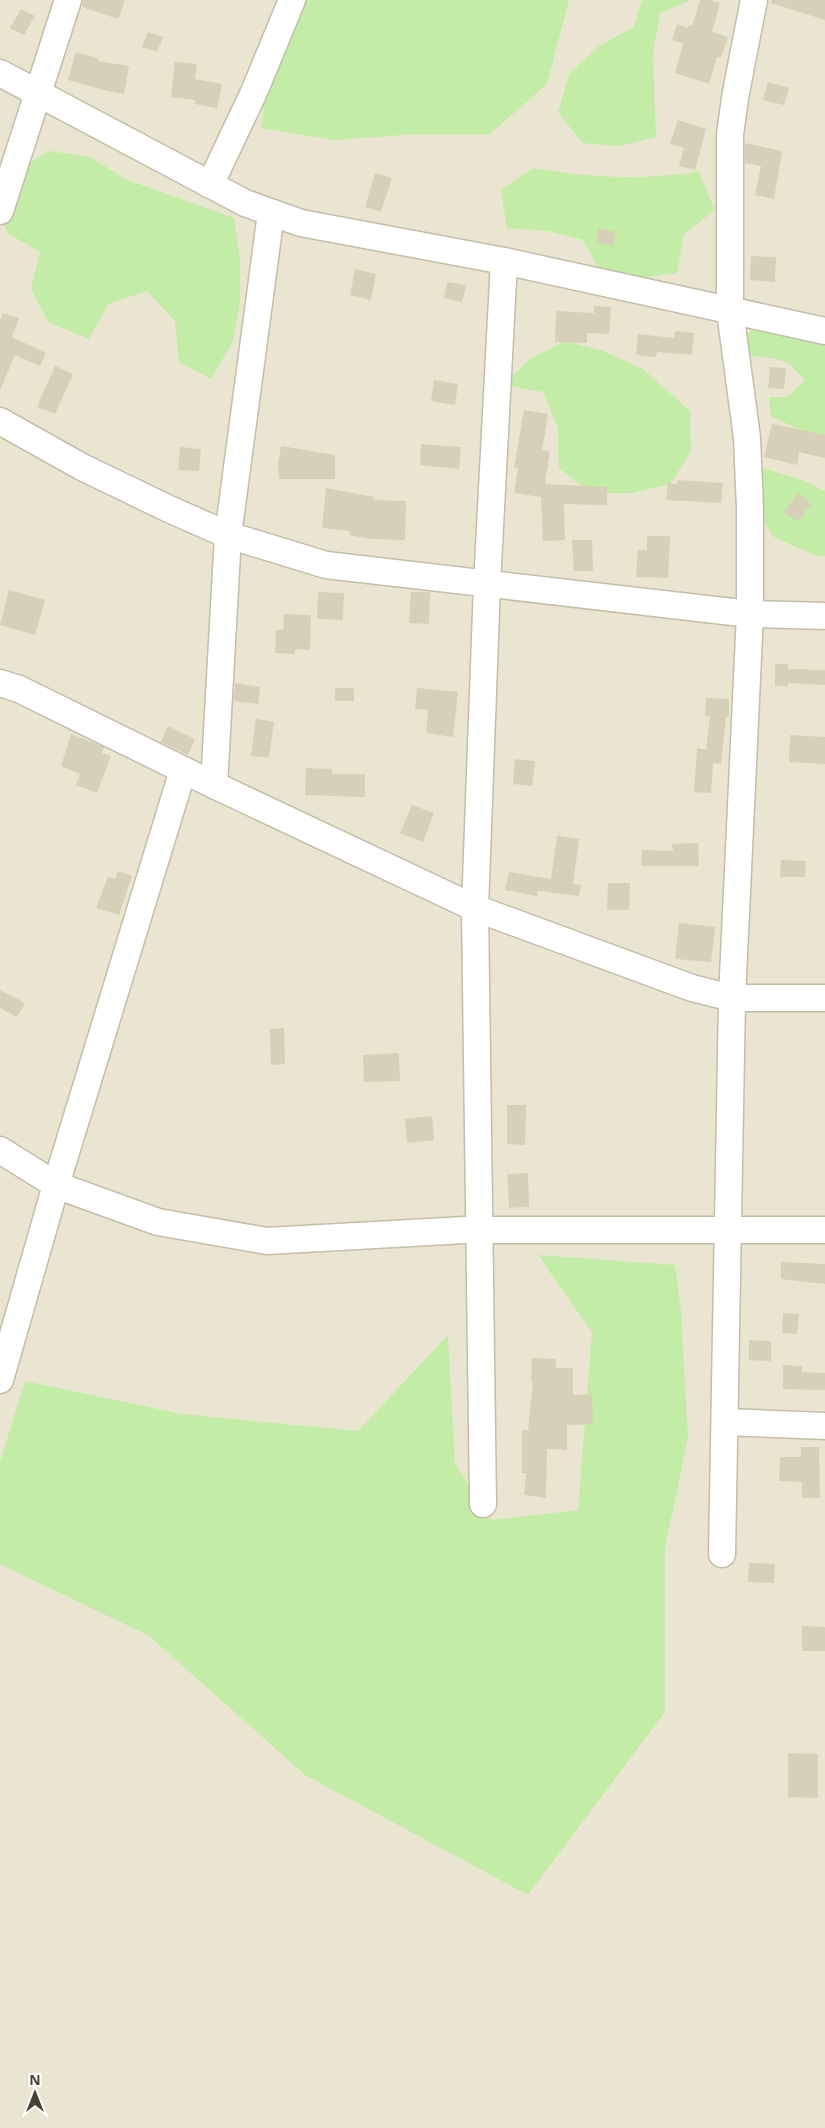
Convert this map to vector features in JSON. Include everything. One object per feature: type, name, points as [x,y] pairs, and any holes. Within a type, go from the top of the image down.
[{"type":"street","points":[[0,211],[68,0]]},
{"type":"street","points":[[210,185],[254,92],[292,0]]},
{"type":"street","points":[[722,1554],[732,998],[750,614],[750,508],[747,438],[730,311],[730,134],[754,0]]},
{"type":"street","points":[[0,73],[245,203],[300,223],[504,261],[825,331]]},
{"type":"street","points":[[214,785],[228,535],[271,212]]},
{"type":"street","points":[[484,1504],[475,908],[487,584],[504,261]]},
{"type":"street","points":[[0,421],[82,467],[168,509],[228,535],[326,566],[750,614],[825,616]]},
{"type":"street","points":[[0,683],[19,689],[214,785],[475,908],[692,988],[732,998],[825,998]]},
{"type":"street","points":[[0,1380],[56,1186],[183,770]]},
{"type":"street","points":[[0,1150],[56,1186],[158,1222],[267,1241],[480,1230],[825,1230]]},
{"type":"street","points":[[725,1422],[825,1426]]},
{"type":"shaded area","points":[[0,0],[825,0],[825,2128],[0,2128]]},
{"type":"green space","points":[[297,0],[569,0],[547,84],[490,134],[417,134],[335,140],[261,128],[272,50]]},
{"type":"green space","points":[[642,0],[691,0],[660,13],[653,54],[656,137],[619,146],[582,143],[558,112],[569,74],[599,46],[634,27]]},
{"type":"green space","points":[[49,151],[90,157],[125,179],[234,218],[240,259],[240,303],[233,341],[211,379],[179,362],[175,321],[147,291],[108,304],[89,339],[49,323],[31,289],[40,252],[9,234],[0,219],[16,172]]},
{"type":"green space","points":[[533,168],[616,177],[677,175],[699,172],[715,210],[684,234],[677,273],[638,278],[601,273],[583,240],[548,231],[507,228],[501,190]]},
{"type":"green space","points":[[762,323],[825,334],[825,442],[771,416],[769,397],[787,397],[805,381],[793,367],[781,360],[749,356],[744,336]]},
{"type":"green space","points":[[565,341],[603,351],[643,369],[690,411],[691,452],[670,484],[632,493],[590,493],[559,468],[558,428],[543,392],[504,385],[531,358]]},
{"type":"green space","points":[[762,468],[803,480],[825,491],[825,556],[814,555],[774,537],[752,504]]},
{"type":"green space","points":[[538,1255],[675,1265],[681,1312],[688,1438],[665,1547],[665,1712],[528,1895],[305,1775],[149,1636],[0,1564],[0,1462],[25,1381],[182,1414],[358,1431],[448,1335],[455,1464],[492,1520],[578,1510],[592,1332]]},
{"type":"building","points":[[83,0],[125,0],[118,19],[82,7]]},
{"type":"building","points":[[700,0],[720,3],[712,32],[728,37],[721,58],[717,57],[709,84],[675,73],[683,44],[672,40],[677,24],[688,28],[689,25],[692,26]]},
{"type":"building","points":[[771,0],[825,0],[825,20],[771,3]]},
{"type":"building","points":[[21,9],[35,16],[24,35],[10,28]]},
{"type":"building","points":[[148,32],[163,37],[157,52],[142,47]]},
{"type":"building","points":[[76,52],[98,58],[98,61],[129,66],[124,94],[68,80]]},
{"type":"building","points":[[175,62],[197,64],[195,79],[222,84],[217,108],[195,104],[196,100],[171,97]]},
{"type":"building","points":[[768,82],[789,88],[784,105],[763,100]]},
{"type":"building","points":[[678,120],[706,129],[695,170],[679,166],[684,148],[670,144]]},
{"type":"building","points":[[745,143],[782,151],[774,199],[755,195],[761,166],[745,163]]},
{"type":"building","points":[[375,173],[392,178],[381,212],[365,207]]},
{"type":"building","points":[[598,228],[616,232],[613,246],[596,242]]},
{"type":"building","points":[[751,256],[776,257],[775,282],[750,280]]},
{"type":"building","points":[[355,269],[376,274],[371,300],[350,295]]},
{"type":"building","points":[[447,282],[466,285],[462,302],[444,298]]},
{"type":"building","points":[[594,306],[611,307],[609,334],[587,333],[587,343],[555,342],[556,311],[594,313]]},
{"type":"building","points":[[3,313],[19,318],[12,337],[46,353],[40,366],[15,355],[0,390],[0,321]]},
{"type":"building","points":[[675,331],[694,333],[692,355],[657,352],[656,357],[636,355],[638,334],[674,338]]},
{"type":"building","points":[[55,366],[73,374],[55,414],[37,407]]},
{"type":"building","points":[[770,367],[786,368],[784,389],[768,388]]},
{"type":"building","points":[[434,380],[458,384],[455,405],[431,401]]},
{"type":"building","points":[[524,410],[548,414],[542,450],[550,451],[545,484],[607,487],[607,505],[564,504],[565,540],[543,541],[541,497],[514,493],[518,468],[514,468]]},
{"type":"building","points":[[772,424],[825,435],[825,458],[799,452],[797,465],[764,457]]},
{"type":"building","points":[[421,444],[461,447],[459,469],[420,465]]},
{"type":"building","points":[[281,446],[335,455],[335,479],[279,479],[278,464]]},
{"type":"building","points":[[180,447],[201,449],[199,471],[178,470]]},
{"type":"building","points":[[678,480],[723,483],[721,503],[666,500],[668,483],[677,484]]},
{"type":"building","points":[[326,488],[374,497],[373,500],[406,501],[405,540],[371,539],[349,535],[350,531],[322,528]]},
{"type":"building","points":[[798,493],[811,504],[798,522],[784,512]]},
{"type":"building","points":[[647,536],[670,536],[668,578],[636,577],[638,550],[647,550]]},
{"type":"building","points":[[572,540],[592,540],[593,571],[574,571]]},
{"type":"building","points":[[9,590],[45,600],[35,635],[0,625]]},
{"type":"building","points":[[318,592],[344,593],[343,620],[317,619]]},
{"type":"building","points":[[411,592],[430,592],[429,624],[409,623]]},
{"type":"building","points":[[284,614],[311,615],[310,650],[295,649],[295,654],[275,653],[276,630],[283,630]]},
{"type":"building","points":[[775,664],[788,664],[788,669],[825,670],[825,685],[788,683],[788,686],[775,686]]},
{"type":"building","points":[[235,683],[260,687],[258,704],[234,701]]},
{"type":"building","points":[[335,688],[354,688],[354,701],[335,701]]},
{"type":"building","points":[[417,688],[458,692],[453,737],[426,733],[428,710],[415,709]]},
{"type":"building","points":[[706,698],[729,699],[729,717],[726,717],[721,764],[713,763],[711,793],[694,792],[697,748],[706,750],[710,716],[705,716]]},
{"type":"building","points":[[256,719],[274,722],[269,758],[251,756]]},
{"type":"building","points":[[168,726],[195,739],[188,755],[161,742]]},
{"type":"building","points":[[71,734],[104,747],[102,753],[111,756],[97,793],[76,785],[80,774],[61,766]]},
{"type":"building","points":[[790,735],[825,737],[825,764],[789,762]]},
{"type":"building","points":[[515,759],[535,761],[532,786],[513,784]]},
{"type":"building","points":[[306,768],[332,769],[332,774],[365,774],[365,797],[305,795]]},
{"type":"building","points":[[412,805],[434,813],[423,842],[400,833]]},
{"type":"building","points":[[557,836],[579,839],[573,884],[581,885],[579,896],[538,891],[537,896],[505,890],[509,872],[551,879]]},
{"type":"building","points":[[698,843],[699,866],[641,866],[642,850],[673,851],[672,844]]},
{"type":"building","points":[[781,860],[806,861],[805,877],[780,877]]},
{"type":"building","points":[[118,871],[132,876],[119,915],[96,908],[108,877],[115,879]]},
{"type":"building","points":[[608,883],[630,883],[629,910],[607,910]]},
{"type":"building","points":[[679,923],[715,927],[711,962],[675,959]]},
{"type":"building","points":[[0,990],[25,1003],[17,1017],[0,1008]]},
{"type":"building","points":[[284,1028],[285,1064],[271,1065],[270,1029]]},
{"type":"building","points":[[399,1053],[400,1081],[364,1082],[363,1055]]},
{"type":"building","points":[[507,1105],[526,1105],[525,1145],[507,1144]]},
{"type":"building","points":[[432,1116],[434,1140],[407,1143],[405,1119]]},
{"type":"building","points":[[528,1173],[529,1207],[509,1208],[507,1174]]},
{"type":"building","points":[[781,1262],[825,1264],[825,1284],[781,1279]]},
{"type":"building","points":[[783,1313],[799,1314],[797,1334],[782,1333]]},
{"type":"building","points":[[749,1340],[771,1341],[771,1361],[749,1360]]},
{"type":"building","points":[[532,1358],[556,1359],[556,1368],[573,1368],[573,1395],[592,1394],[593,1424],[567,1425],[567,1450],[547,1449],[546,1498],[524,1495],[526,1473],[522,1473],[522,1430],[528,1430],[533,1381],[531,1381]]},
{"type":"building","points":[[783,1365],[802,1366],[802,1372],[825,1373],[825,1390],[783,1389]]},
{"type":"building","points":[[801,1447],[819,1447],[820,1498],[802,1498],[802,1482],[779,1481],[780,1457],[801,1457]]},
{"type":"building","points":[[749,1563],[775,1564],[774,1583],[748,1582]]},
{"type":"building","points":[[802,1626],[825,1627],[825,1651],[802,1651]]},
{"type":"building","points":[[788,1753],[818,1754],[818,1798],[788,1797]]}]
